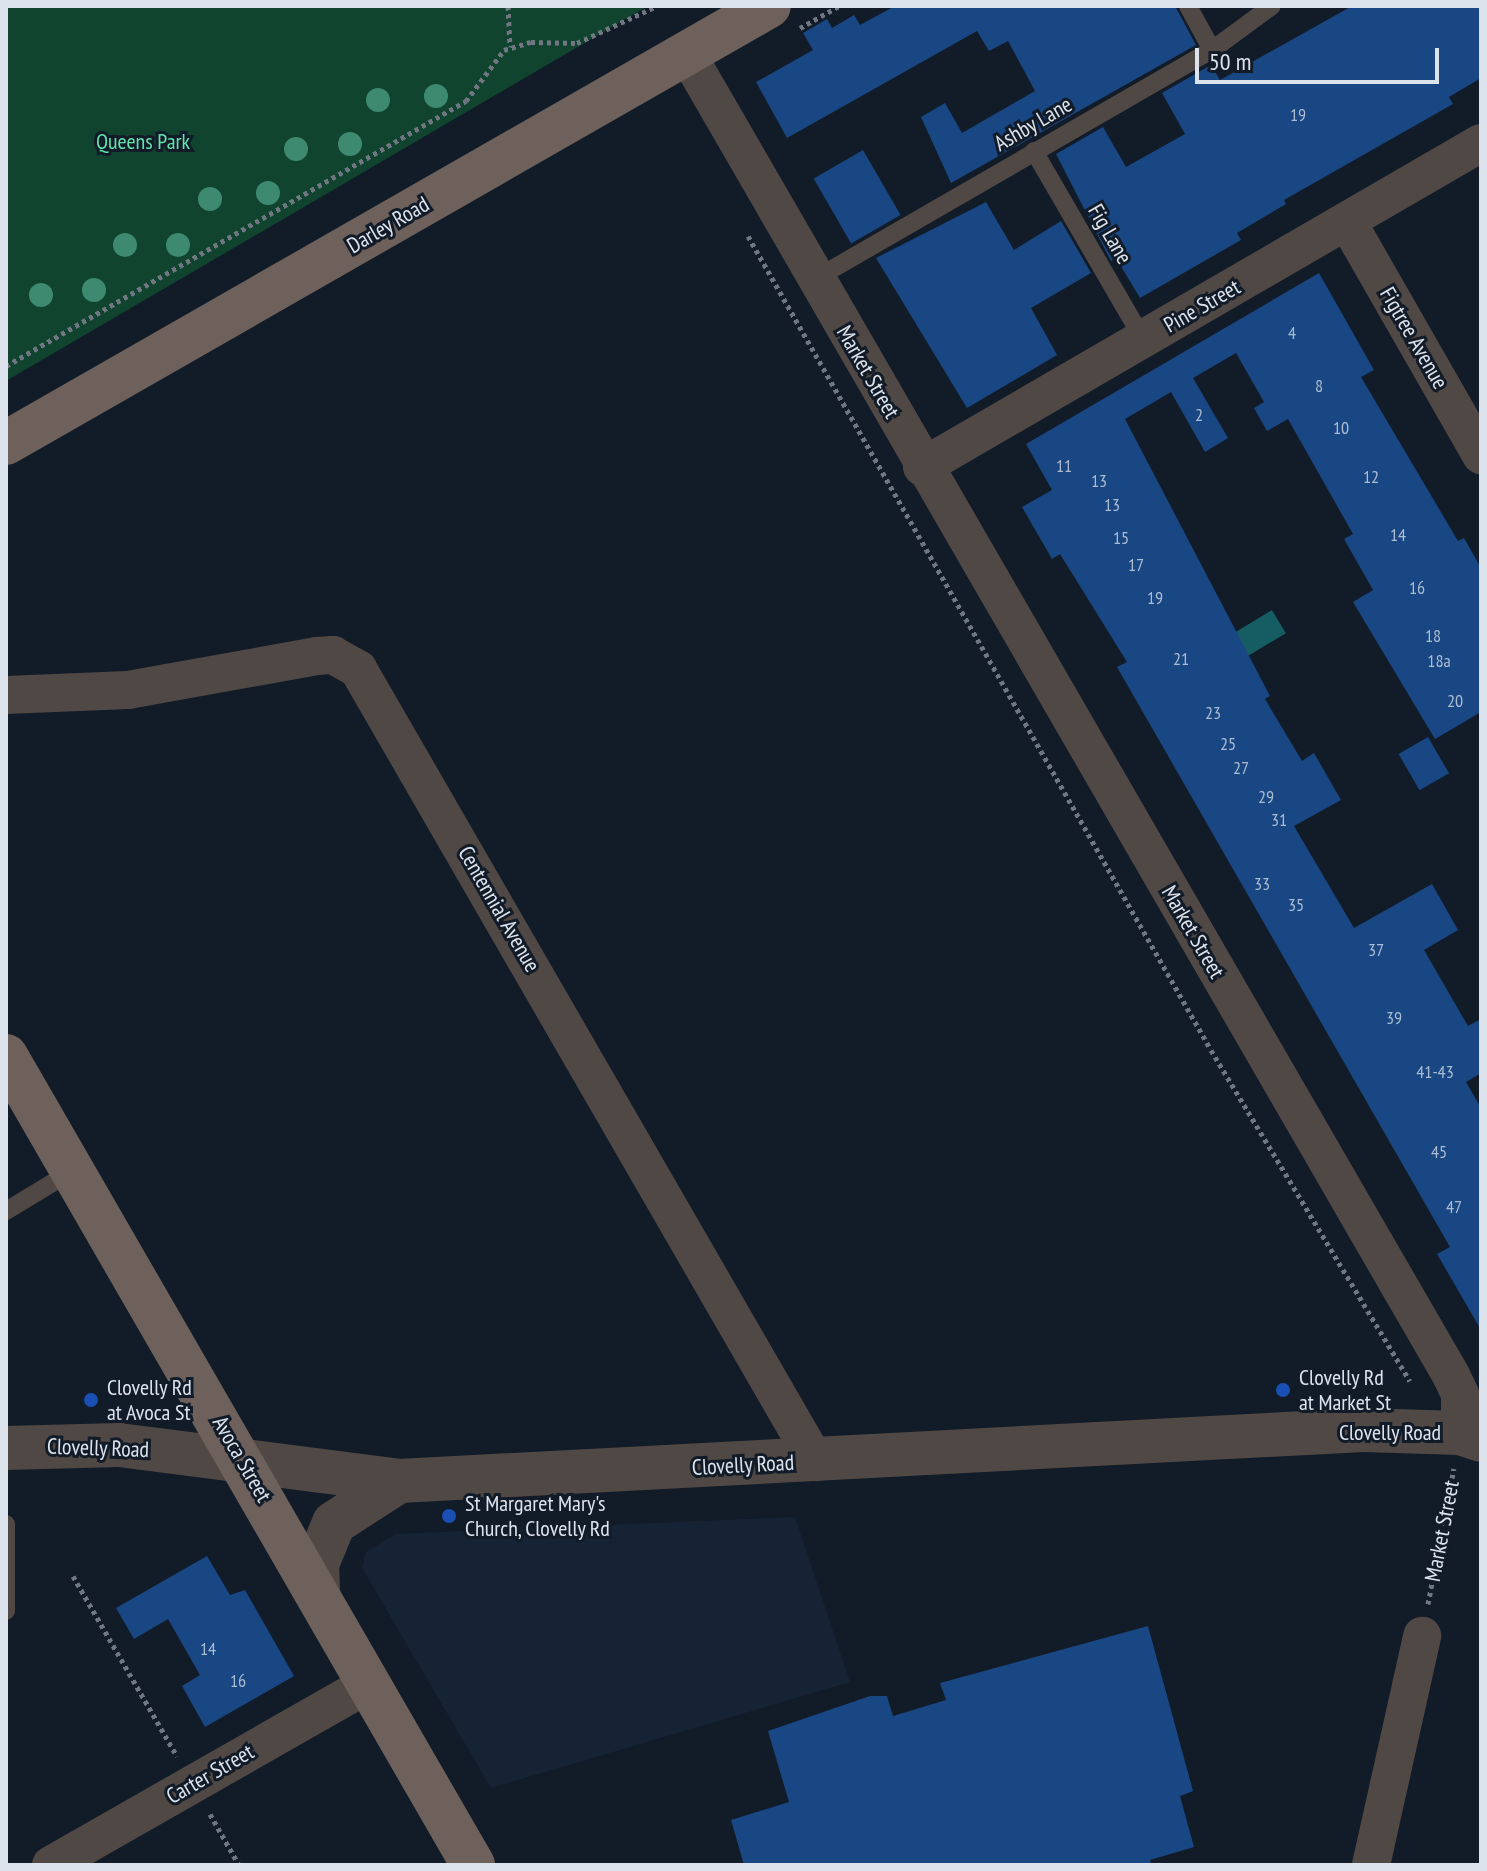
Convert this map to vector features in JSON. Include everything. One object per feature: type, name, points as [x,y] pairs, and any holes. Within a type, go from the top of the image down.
[{"type":"main road","name":"Darley Road","points":[[6,443],[769,6]]},
{"type":"main road","name":"Avoca Street","points":[[6,1056],[318,1590],[473,1865]]},
{"type":"street","name":"Market Street","points":[[687,54],[922,467],[1451,1375],[1460,1394],[1471,1436]]},
{"type":"street","name":"Pine Street","points":[[922,467],[1481,143]]},
{"type":"street","name":"Figtree Avenue","points":[[1347,221],[1481,455]]},
{"type":"street","name":"Centennial Avenue","points":[[6,695],[128,690],[317,656],[333,655],[358,669],[816,1462]]},
{"type":"street","name":"Clovelly Road","points":[[6,1448],[119,1445],[399,1481],[816,1462],[1363,1430],[1471,1436]]},
{"type":"street","points":[[318,1590],[317,1564],[334,1523],[399,1481]]},
{"type":"street","points":[[1371,1865],[1422,1636]]},
{"type":"street","name":"Carter Street","points":[[51,1865],[370,1683]]},
{"type":"lane","points":[[1188,6],[1212,50]]},
{"type":"lane","name":"Ashby Lane","points":[[815,279],[1212,50],[1272,6]]},
{"type":"lane","name":"Fig Lane","points":[[1034,151],[1144,341]]},
{"type":"lane","points":[[6,1211],[74,1170]]},
{"type":"lane","points":[[6,1524],[6,1611]]},
{"type":"path","points":[[508,6],[510,47]]},
{"type":"path","points":[[6,366],[466,101],[492,59],[510,47],[577,43],[657,6]]},
{"type":"path","name":"Market Street","points":[[745,230],[1211,1050],[1410,1381]]},
{"type":"path","name":"Market Street","points":[[1422,1636],[1471,1436]]},
{"type":"path","points":[[73,1576],[239,1865]]},
{"type":"shaded area","points":[[1272,610],[1286,633],[1248,656],[1234,633]]},
{"type":"shaded area","points":[[795,1517],[850,1682],[491,1788],[362,1568],[366,1552],[395,1534]]},
{"type":"green space","name":"Queens Park","points":[[6,6],[648,6],[6,381]]},
{"type":"building","points":[[895,6],[1175,6],[1196,45],[951,183],[921,117],[945,103],[962,133],[1035,91],[1008,41],[989,51],[977,31],[787,138],[756,82],[813,50],[803,33],[827,19],[832,28],[854,15],[860,25]]},
{"type":"building","points":[[1352,6],[1481,6],[1481,78],[1449,97],[1453,104],[1284,200],[1286,204],[1237,233],[1241,240],[1140,298],[1116,258],[1111,261],[1056,154],[1103,127],[1126,167],[1185,134],[1162,93],[1211,65],[1220,80]]},
{"type":"building","points":[[863,150],[900,215],[851,243],[814,178]]},
{"type":"building","points":[[986,202],[1014,250],[1061,221],[1091,273],[1031,308],[1057,355],[967,408],[876,258]]},
{"type":"building","points":[[1319,273],[1374,370],[1361,377],[1458,541],[1464,538],[1481,568],[1481,712],[1435,739],[1353,602],[1373,590],[1344,539],[1353,534],[1288,419],[1267,431],[1254,408],[1264,402],[1236,353],[1193,378],[1228,438],[1205,452],[1171,392],[1125,419],[1270,696],[1265,699],[1302,761],[1314,753],[1341,800],[1294,826],[1354,928],[1432,884],[1458,930],[1424,950],[1468,1026],[1481,1019],[1481,1073],[1466,1082],[1481,1108],[1481,1330],[1437,1254],[1450,1247],[1117,667],[1127,662],[1060,554],[1052,559],[1022,507],[1052,490],[1026,444]]},
{"type":"building","points":[[1428,737],[1449,773],[1420,790],[1399,754]]},
{"type":"building","points":[[207,1556],[230,1595],[245,1590],[294,1676],[205,1727],[182,1686],[200,1675],[168,1619],[134,1639],[116,1608]]},
{"type":"building","points":[[1148,1626],[1193,1791],[1180,1796],[1194,1847],[1150,1860],[1151,1865],[744,1865],[731,1820],[789,1802],[768,1731],[870,1696],[887,1696],[893,1716],[946,1700],[940,1683]]},
{"type":"place","name":"Clovelly Rd at Market St","points":[[1283,1390]]},
{"type":"place","name":"Clovelly Rd at Avoca St","points":[[91,1400]]},
{"type":"place","name":"St Margaret Mary's Church, Clovelly Rd","points":[[449,1516]]}]
